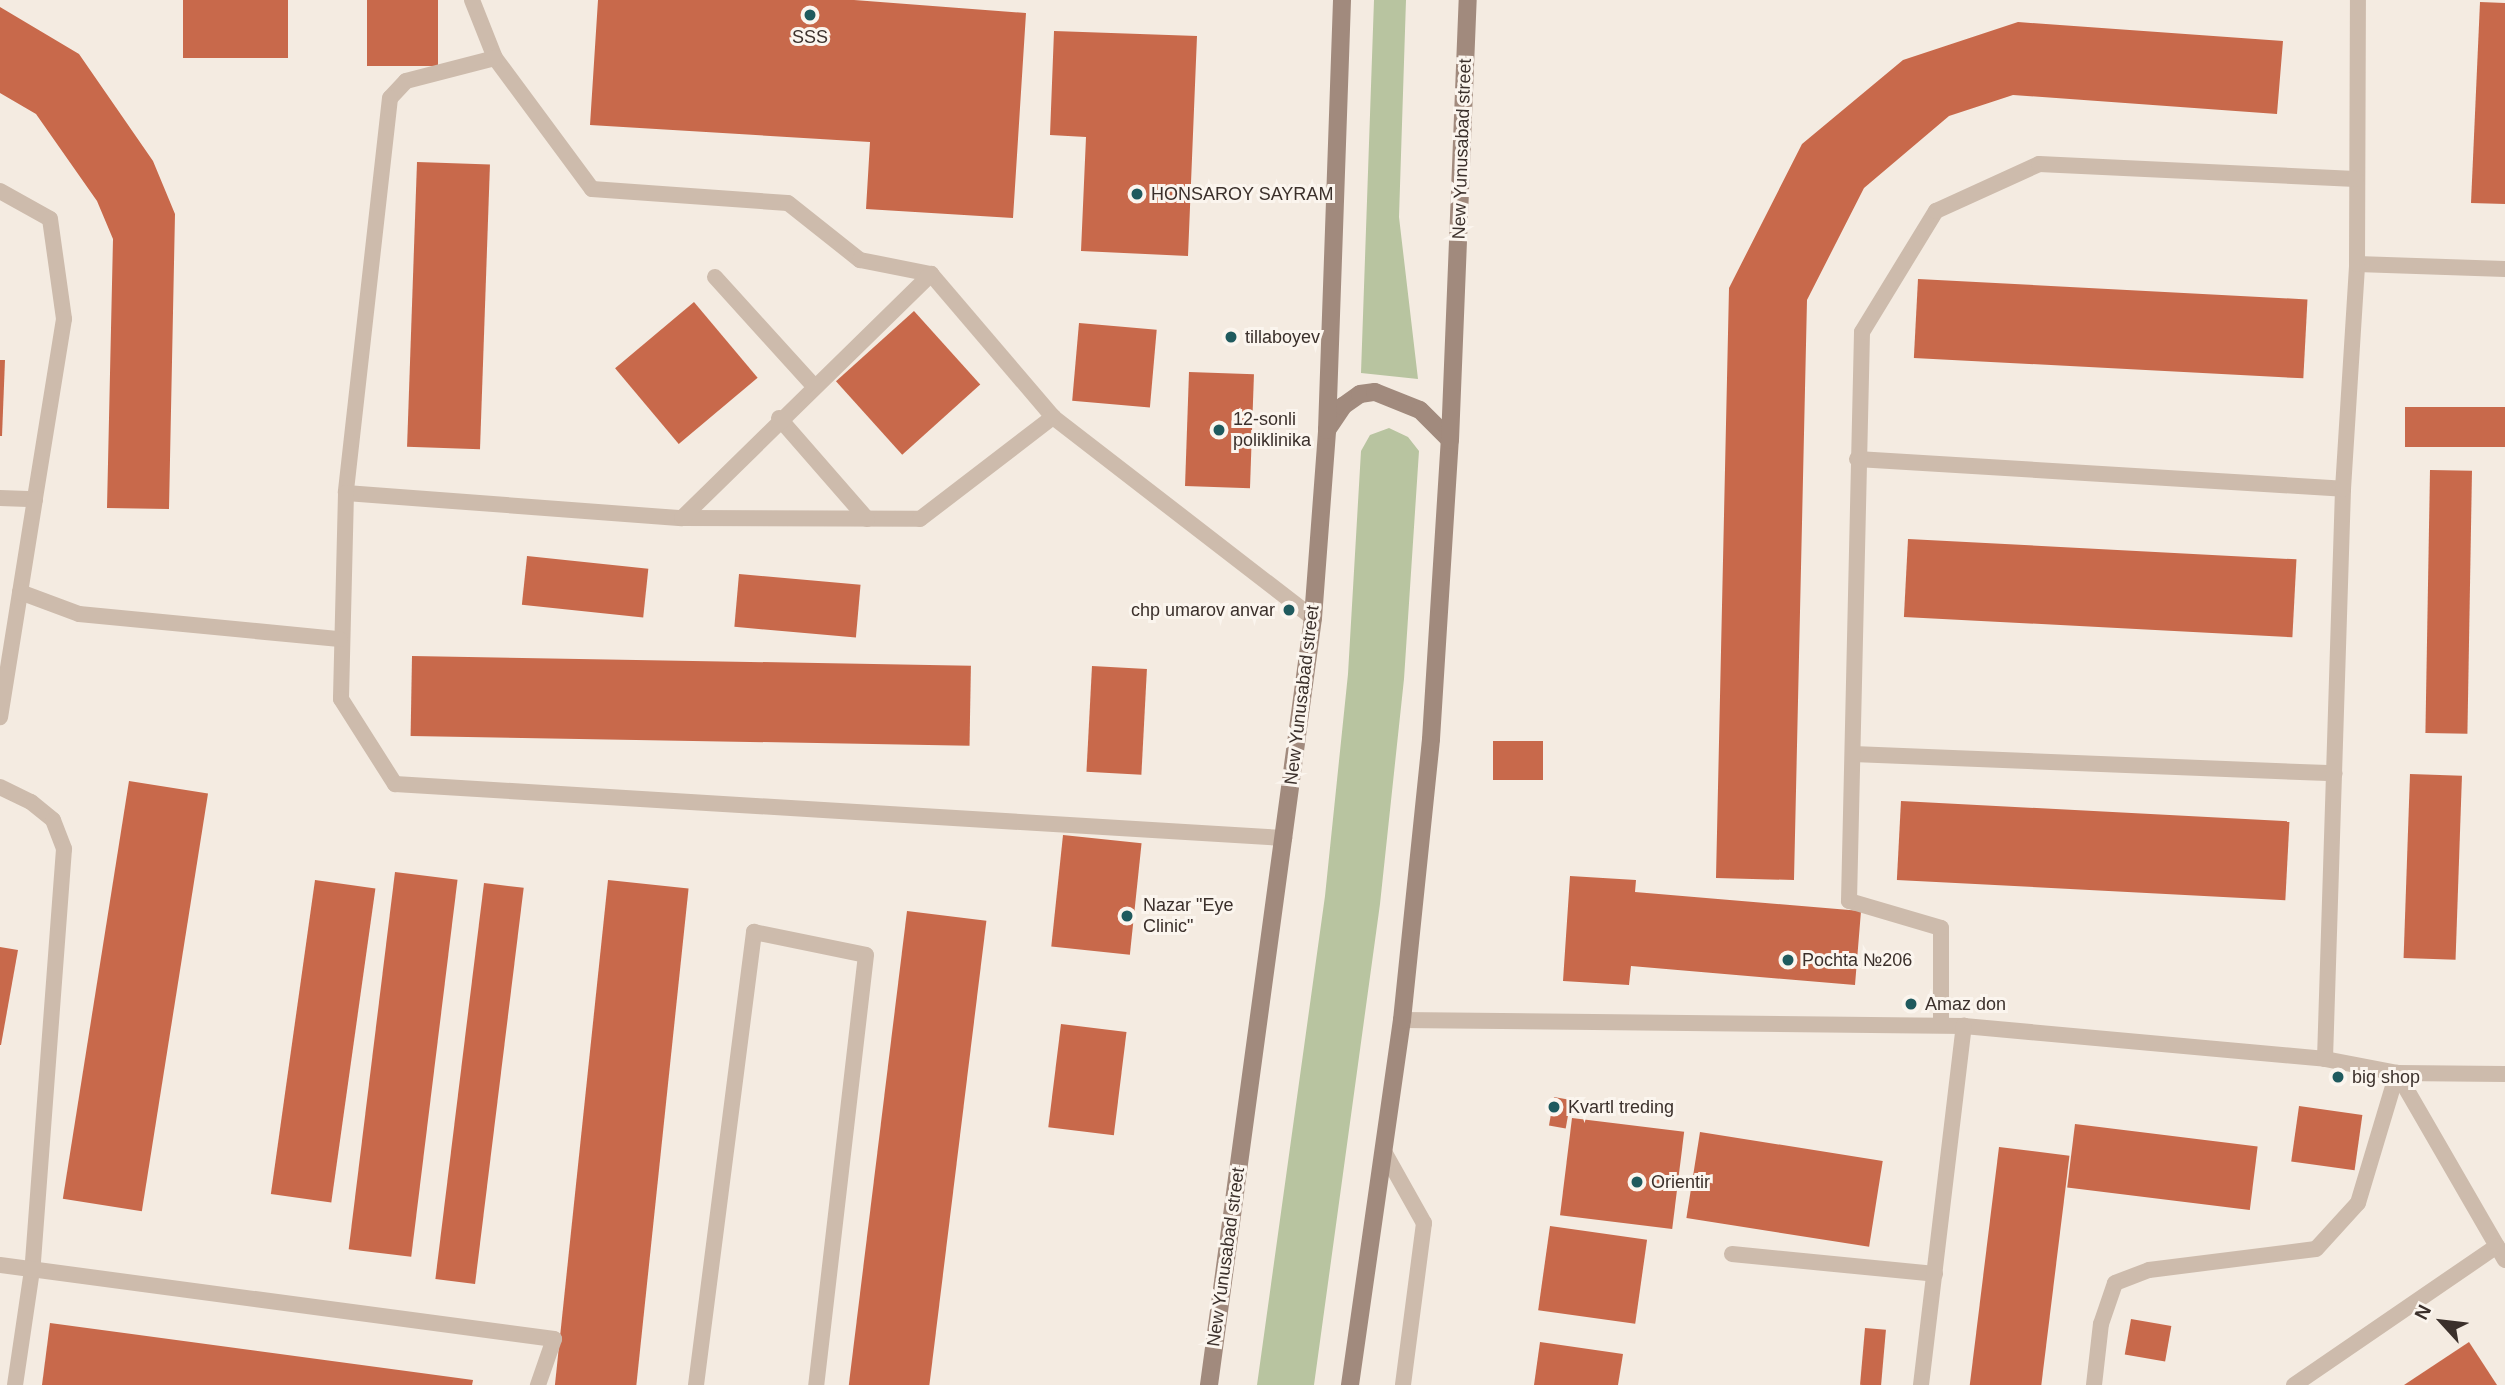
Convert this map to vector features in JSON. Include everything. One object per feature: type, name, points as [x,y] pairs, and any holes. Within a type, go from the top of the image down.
[{"type":"main road","name":"New Yunusabad street","points":[[1209,1385],[1312,618],[1326,430],[1342,0]]},
{"type":"main road","name":"New Yunusabad street","points":[[1350,1385],[1402,1020],[1431,739],[1450,440],[1468,0]]},
{"type":"main road","points":[[1326,430],[1343,406],[1360,394],[1375,392],[1420,410],[1450,440]]},
{"type":"lane","points":[[472,0],[495,58],[592,189],[789,203],[860,260],[931,274],[1053,417],[1312,618]]},
{"type":"lane","points":[[2325,1059],[2343,489],[2357,264],[2358,0]]},
{"type":"lane","points":[[495,58],[406,81],[390,98],[346,493],[340,639],[341,699],[395,784],[1284,838]]},
{"type":"lane","points":[[1941,1025],[1941,928],[1849,901],[1862,332],[1936,211],[2039,164],[2356,179]]},
{"type":"lane","points":[[0,191],[50,219],[64,319],[0,717]]},
{"type":"lane","points":[[2357,264],[2505,269]]},
{"type":"lane","points":[[682,518],[779,418],[931,274]]},
{"type":"lane","points":[[715,277],[814,386]]},
{"type":"lane","points":[[346,493],[682,518],[920,519],[1053,417]]},
{"type":"lane","points":[[779,418],[867,519]]},
{"type":"lane","points":[[1857,459],[2343,489]]},
{"type":"lane","points":[[0,498],[35,499]]},
{"type":"lane","points":[[20,592],[79,614],[340,639]]},
{"type":"lane","points":[[1853,754],[2335,774]]},
{"type":"lane","points":[[0,787],[31,802],[53,820],[64,849],[32,1270],[15,1385]]},
{"type":"lane","points":[[696,1385],[754,932],[866,955],[816,1385]]},
{"type":"lane","points":[[1402,1020],[1964,1026],[2325,1059],[2397,1073],[2505,1074]]},
{"type":"lane","points":[[1921,1385],[1964,1026]]},
{"type":"lane","points":[[2294,1385],[2501,1253],[2397,1073]]},
{"type":"lane","points":[[2094,1385],[2101,1324],[2115,1283],[2149,1270],[2316,1249],[2358,1203],[2397,1073]]},
{"type":"lane","points":[[1383,1150],[1424,1223],[1403,1385]]},
{"type":"lane","points":[[1732,1254],[1934,1274]]},
{"type":"lane","points":[[0,1265],[554,1339],[538,1385]]},
{"type":"green space","points":[[1374,0],[1406,0],[1399,217],[1418,379],[1361,373]]},
{"type":"green space","points":[[1389,428],[1408,437],[1419,451],[1404,679],[1380,904],[1314,1385],[1257,1385],[1325,896],[1348,674],[1361,451],[1370,435]]},
{"type":"building","points":[[183,0],[288,0],[288,58],[183,58]]},
{"type":"building","points":[[367,0],[438,0],[438,66],[367,66]]},
{"type":"building","points":[[598,0],[854,0],[1026,13],[1013,218],[866,209],[870,142],[590,125]]},
{"type":"building","points":[[2480,2],[2505,3],[2505,204],[2471,203]]},
{"type":"building","points":[[0,7],[79,54],[153,161],[175,214],[169,509],[107,508],[113,239],[97,201],[36,114],[0,93]]},
{"type":"building","points":[[2018,22],[2283,41],[2277,114],[2013,95],[1949,116],[1864,188],[1807,300],[1794,880],[1716,878],[1729,288],[1802,144],[1903,60]]},
{"type":"building","name":"HONSAROY SAYRAM","points":[[1054,31],[1197,36],[1188,256],[1081,251],[1086,137],[1050,135]]},
{"type":"building","points":[[417,162],[490,165],[480,449],[407,447]]},
{"type":"building","points":[[1918,279],[2307,299],[2303,378],[1914,358]]},
{"type":"building","points":[[694,302],[758,378],[679,444],[615,368]]},
{"type":"building","points":[[914,311],[980,385],[902,455],[836,381]]},
{"type":"building","points":[[1079,323],[1157,330],[1150,408],[1072,401]]},
{"type":"building","points":[[0,360],[5,360],[2,436],[0,436]]},
{"type":"building","name":"12-sonli poliklinika","points":[[1189,372],[1254,374],[1250,488],[1185,486]]},
{"type":"building","points":[[2405,407],[2505,407],[2505,447],[2405,447]]},
{"type":"building","points":[[2430,470],[2472,471],[2467,734],[2425,733]]},
{"type":"building","points":[[1908,539],[2296,559],[2292,637],[1904,617]]},
{"type":"building","points":[[527,556],[648,569],[643,617],[522,605]]},
{"type":"building","points":[[739,574],[861,585],[856,637],[734,627]]},
{"type":"building","points":[[412,656],[971,666],[970,746],[411,736]]},
{"type":"building","points":[[1092,666],[1147,669],[1141,775],[1086,772]]},
{"type":"building","points":[[1493,741],[1543,741],[1543,780],[1493,780]]},
{"type":"building","points":[[2410,774],[2462,776],[2456,960],[2404,958]]},
{"type":"building","points":[[129,781],[208,794],[142,1211],[63,1199]]},
{"type":"building","points":[[1901,801],[2289,821],[2285,900],[1897,880]]},
{"type":"building","points":[[1063,835],[1142,843],[1130,955],[1051,946]]},
{"type":"building","points":[[395,872],[458,880],[411,1257],[349,1249]]},
{"type":"building","points":[[1570,876],[1636,880],[1635,892],[1861,911],[1855,985],[1631,966],[1629,985],[1563,981]]},
{"type":"building","points":[[315,880],[375,888],[331,1202],[271,1194]]},
{"type":"building","points":[[608,880],[689,888],[636,1385],[555,1385]]},
{"type":"building","points":[[484,883],[524,888],[475,1284],[435,1279]]},
{"type":"building","points":[[907,911],[986,921],[929,1385],[849,1385]]},
{"type":"building","points":[[0,947],[18,950],[1,1045],[0,1045]]},
{"type":"building","points":[[1061,1024],[1127,1032],[1114,1135],[1048,1127]]},
{"type":"building","points":[[1554,1097],[1571,1100],[1566,1129],[1549,1126]]},
{"type":"building","points":[[2299,1106],[2362,1115],[2355,1170],[2291,1161]]},
{"type":"building","points":[[1572,1118],[1684,1132],[1672,1229],[1560,1215]]},
{"type":"building","points":[[2075,1124],[2258,1146],[2250,1210],[2067,1188]]},
{"type":"building","points":[[1700,1132],[1883,1161],[1869,1247],[1686,1218]]},
{"type":"building","points":[[1999,1147],[2069,1156],[2041,1385],[1970,1385]]},
{"type":"building","points":[[1550,1226],[1647,1240],[1635,1324],[1538,1310]]},
{"type":"building","points":[[2131,1319],[2171,1326],[2165,1362],[2125,1354]]},
{"type":"building","points":[[50,1323],[473,1380],[472,1385],[42,1385]]},
{"type":"building","points":[[1865,1328],[1886,1330],[1881,1385],[1860,1385]]},
{"type":"building","points":[[1540,1342],[1623,1354],[1618,1385],[1534,1385]]},
{"type":"building","points":[[2469,1342],[2497,1385],[2404,1385]]},
{"type":"place","name":"SSS","points":[[810,15]]},
{"type":"place","name":"HONSAROY SAYRAM","points":[[1137,194]]},
{"type":"place","name":"tillaboyev","points":[[1231,337]]},
{"type":"place","name":"12-sonli poliklinika","points":[[1219,430]]},
{"type":"place","name":"chp umarov anvar","points":[[1289,610]]},
{"type":"place","name":"Nazar \"Eye Clinic\"","points":[[1127,916]]},
{"type":"place","name":"Pochta №206","points":[[1788,960]]},
{"type":"place","name":"Amaz don","points":[[1911,1004]]},
{"type":"place","name":"big shop","points":[[2338,1077]]},
{"type":"place","name":"Kvartl treding","points":[[1554,1107]]},
{"type":"place","name":"Orientir","points":[[1637,1182]]}]
